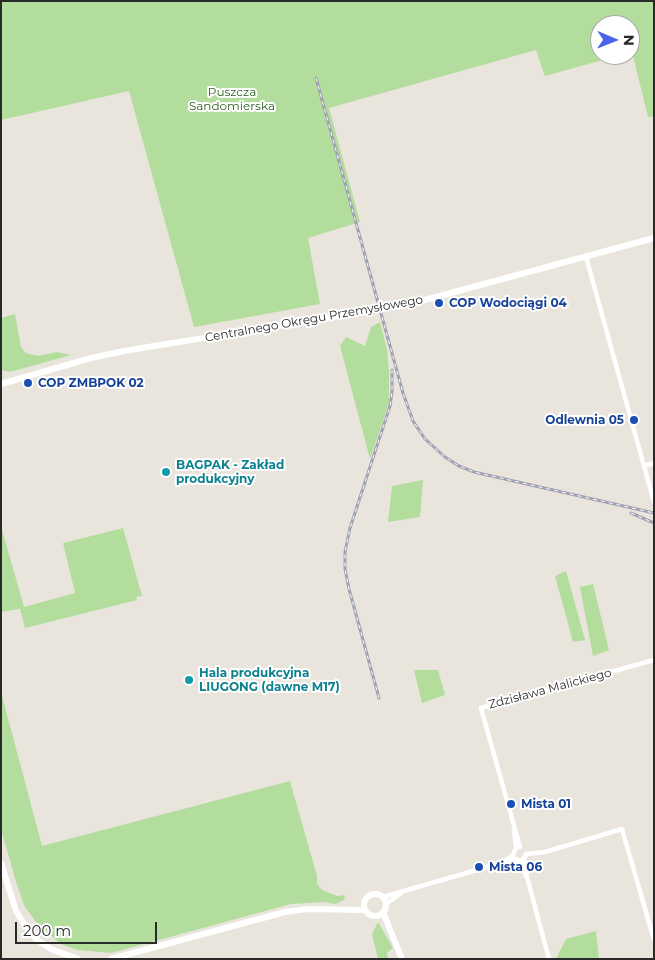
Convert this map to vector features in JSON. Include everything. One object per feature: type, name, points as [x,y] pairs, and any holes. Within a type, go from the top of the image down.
[{"type":"street","name":"Centralnego Okręgu Przemysłowego","points":[[1,384],[90,358],[124,351],[410,304],[654,238]]},
{"type":"street","points":[[586,257],[654,502]]},
{"type":"street","points":[[644,466],[654,463]]},
{"type":"street","name":"Zdzisława Malickiego","points":[[518,847],[481,708],[654,660]]},
{"type":"street","points":[[384,900],[440,879],[545,852],[622,829],[654,940]]},
{"type":"street","points":[[520,857],[524,848],[518,847],[520,857],[550,959]]},
{"type":"street","points":[[1,863],[16,911],[26,927],[37,940],[51,949],[78,959]]},
{"type":"street","points":[[365,910],[367,897],[374,894],[384,900]]},
{"type":"street","points":[[384,900],[380,914],[402,959]]},
{"type":"street","points":[[342,909],[365,902]]},
{"type":"street","points":[[111,959],[285,912],[307,909],[342,909],[365,910],[370,914],[380,914]]},
{"type":"green space","name":"Puszcza Sandomierska","points":[[1,1],[654,1],[654,116],[648,117],[635,65],[640,65],[640,15],[590,15],[590,64],[545,76],[536,50],[329,108],[360,222],[308,238],[320,304],[194,327],[129,91],[1,120]]},
{"type":"green space","points":[[15,314],[21,347],[26,353],[38,356],[57,352],[71,355],[10,372],[1,370],[1,318]]},
{"type":"green space","points":[[380,322],[387,349],[389,403],[370,459],[340,346],[346,337],[365,346],[371,327]]},
{"type":"green space","points":[[423,480],[420,517],[388,522],[392,486]]},
{"type":"green space","points":[[1,526],[24,607],[75,593],[63,543],[123,528],[142,596],[136,597],[137,600],[25,628],[20,609],[1,612]]},
{"type":"green space","points":[[566,571],[585,640],[573,642],[555,576]]},
{"type":"green space","points":[[593,584],[609,650],[593,656],[580,587]]},
{"type":"green space","points":[[414,670],[438,670],[445,695],[422,703]]},
{"type":"green space","points":[[1,692],[42,846],[290,781],[317,876],[317,884],[322,890],[337,896],[345,895],[344,900],[335,904],[324,902],[291,904],[111,953],[77,950],[61,944],[36,922],[25,907],[1,829]]},
{"type":"green space","points":[[378,922],[393,948],[387,953],[388,959],[378,959],[372,934]]},
{"type":"green space","points":[[596,931],[599,959],[556,959],[566,939]]},
{"type":"railway","points":[[316,78],[403,393],[413,421],[425,439],[445,457],[459,466],[474,472],[654,513]]},
{"type":"railway","points":[[379,698],[349,589],[345,569],[345,552],[350,528],[390,406],[392,370]]},
{"type":"railway","points":[[631,513],[654,523]]},
{"type":"place","name":"COP Wodociągi 04","points":[[439,303]]},
{"type":"place","name":"COP ZMBPOK 02","points":[[28,383]]},
{"type":"place","name":"Odlewnia 05","points":[[634,420]]},
{"type":"place","name":"BAGPAK - Zakład produkcyjny","points":[[166,472]]},
{"type":"place","name":"Hala produkcyjna LIUGONG (dawne M17)","points":[[189,680]]},
{"type":"place","name":"Mista 01","points":[[511,804]]},
{"type":"place","name":"Mista 06","points":[[479,867]]}]
